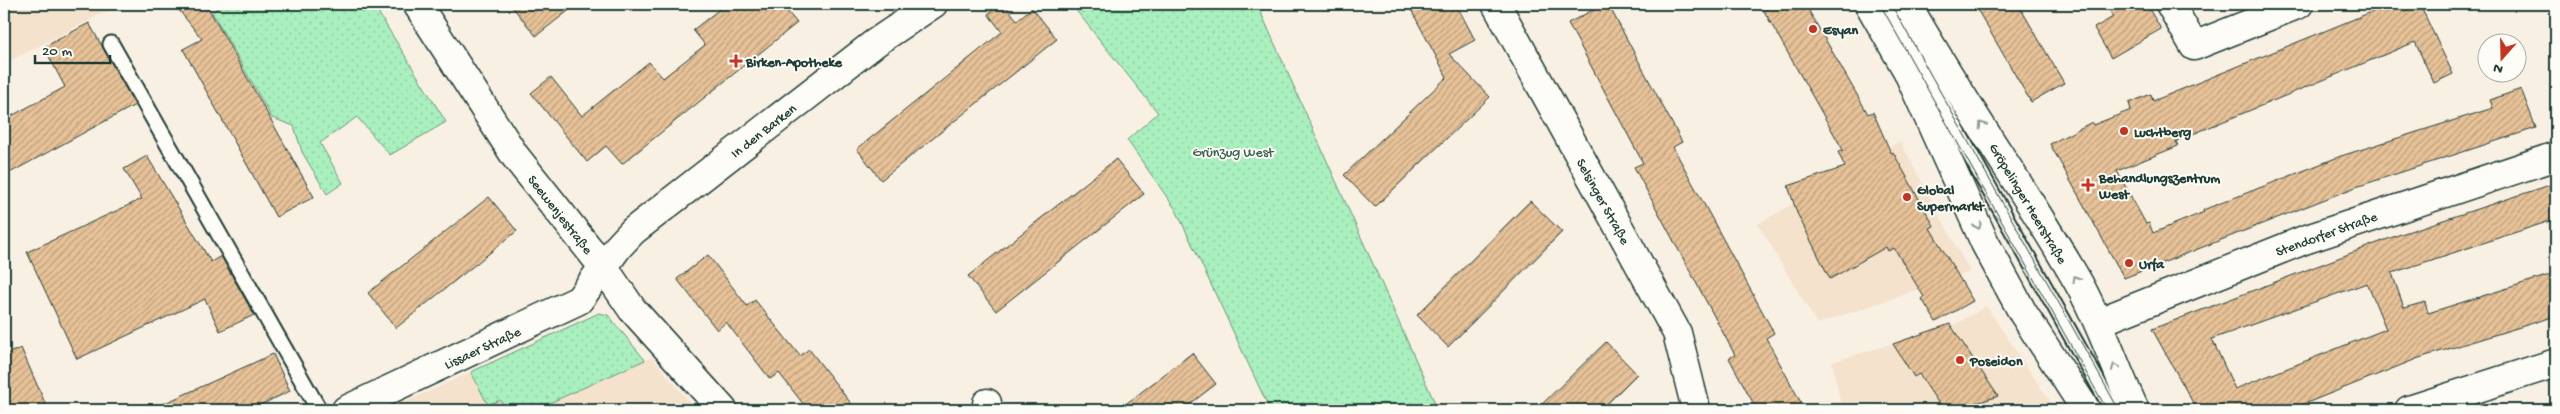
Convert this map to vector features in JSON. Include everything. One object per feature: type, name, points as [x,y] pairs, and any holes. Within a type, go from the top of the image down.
[{"type":"street","name":"Seewenjestraße","points":[[417,4],[515,156],[604,268],[632,309],[723,410]]},
{"type":"street","name":"In den Barken","points":[[604,268],[618,247],[633,231],[875,43],[933,4]]},
{"type":"street","name":"Selsinger Straße","points":[[1496,4],[1677,333],[1695,405]]},
{"type":"street","points":[[1869,4],[1907,70],[1985,243],[2023,313],[2082,403]]},
{"type":"street","name":"Gröpelinger Heerstraße","points":[[1907,4],[1931,46],[1993,142],[2099,322],[2116,370],[2135,410]]},
{"type":"street","points":[[2170,4],[2194,46],[2299,4]]},
{"type":"street","name":"Stendorfer Straße","points":[[2099,322],[2304,240],[2556,156]]},
{"type":"street","name":"Lissaer Straße","points":[[346,410],[579,300],[604,268]]},
{"type":"street","points":[[2410,410],[2556,363]]},
{"type":"lane","points":[[1886,4],[2113,410]]},
{"type":"lane","points":[[111,44],[319,410]]},
{"type":"lane","points":[[1907,70],[1940,99]]},
{"type":"lane","points":[[2077,345],[2082,403]]},
{"type":"shaded area","points":[[4,4],[121,4],[4,64]]},
{"type":"shaded area","points":[[1900,141],[1970,272],[1817,324],[1758,224]]},
{"type":"shaded area","points":[[1986,306],[2056,410],[1842,410],[1832,362],[1958,323]]},
{"type":"shaded area","points":[[599,313],[608,315],[645,360],[652,357],[696,410],[388,410]]},
{"type":"green space","points":[[223,4],[373,4],[446,122],[390,155],[357,117],[320,143],[343,183],[327,194],[302,152],[294,126],[272,118],[212,12]]},
{"type":"green space","name":"Grünzug West","points":[[1071,4],[1257,4],[1438,410],[1270,410],[1176,210],[1127,140],[1158,113]]},
{"type":"green space","points":[[599,313],[608,315],[645,360],[534,410],[506,410],[500,400],[488,405],[471,372]]},
{"type":"building","points":[[174,4],[206,4],[314,197],[276,217],[183,49],[202,39]]},
{"type":"building","points":[[510,4],[577,4],[536,36]]},
{"type":"building","points":[[726,4],[781,4],[797,23],[622,164],[606,146],[587,162],[531,93],[551,77],[582,116],[649,62],[663,78],[705,45],[693,30]]},
{"type":"building","points":[[1001,4],[1004,4],[1017,20],[1032,8],[1057,39],[881,180],[857,149],[1002,32],[988,14]]},
{"type":"building","points":[[1408,4],[1456,4],[1475,40],[1449,54],[1490,97],[1375,207],[1344,175],[1447,77]]},
{"type":"building","points":[[1608,4],[1682,142],[1673,147],[1774,333],[1766,338],[1805,410],[1757,410],[1729,358],[1735,355],[1634,167],[1643,163],[1568,23]]},
{"type":"building","points":[[1760,4],[1805,4],[1868,114],[1873,112],[1891,153],[1893,152],[1934,226],[1930,228],[1973,301],[1936,322],[1922,299],[1924,297],[1894,248],[1888,251],[1886,247],[1830,279],[1797,213],[1788,186],[1845,167],[1838,152],[1843,150]]},
{"type":"building","points":[[1974,4],[2018,4],[2064,83],[2031,102]]},
{"type":"building","points":[[2106,4],[2146,4],[2161,29],[2111,58],[2094,28],[2113,17]]},
{"type":"building","points":[[2391,4],[2399,4],[2403,12],[2420,5],[2453,74],[2434,83],[2415,42],[2176,141],[2178,146],[2117,171],[2146,224],[2149,223],[2153,233],[2204,212],[2203,210],[2341,156],[2493,108],[2490,100],[2521,89],[2536,128],[2356,187],[2124,278],[2050,144],[2092,122],[2093,125],[2131,110],[2129,103],[2151,94],[2153,101]]},
{"type":"building","points":[[89,23],[135,105],[4,176],[4,120],[65,87],[44,47]]},
{"type":"building","points":[[147,156],[211,262],[221,256],[254,315],[220,331],[205,299],[77,359],[27,252],[142,199],[124,169]]},
{"type":"building","points":[[1116,159],[1144,194],[996,311],[968,276]]},
{"type":"building","points":[[2556,183],[2556,219],[2392,273],[2404,308],[2425,302],[2428,313],[2556,273],[2556,316],[2419,358],[2289,410],[2197,410],[2152,329],[2401,234]],"holes":[[[2367,283],[2386,329],[2235,389],[2212,339]]]},
{"type":"building","points":[[489,197],[517,231],[396,328],[368,293]]},
{"type":"building","points":[[1530,201],[1562,232],[1448,347],[1417,315]]},
{"type":"building","points":[[708,255],[747,306],[755,300],[800,356],[809,349],[856,410],[808,410],[779,373],[770,379],[726,322],[717,330],[677,279]]},
{"type":"building","points":[[1950,324],[1998,396],[1956,410],[1943,410],[1919,374],[1914,377],[1893,344]]},
{"type":"building","points":[[1606,342],[1637,374],[1601,410],[1536,410]]},
{"type":"building","points":[[21,348],[48,410],[4,410],[4,355]]},
{"type":"building","points":[[1192,353],[1216,384],[1182,410],[1118,410]]},
{"type":"building","points":[[273,354],[290,391],[250,410],[150,410]]},
{"type":"tram line","points":[[1880,4],[2107,410]]},
{"type":"tram line","points":[[1891,4],[2119,410]]},
{"type":"place","name":"Esyan","points":[[1813,29]]},
{"type":"place","name":"Birken-Apotheke","points":[[736,61]]},
{"type":"place","name":"Luchtberg","points":[[2124,131]]},
{"type":"place","name":"Behandlungszentrum West","points":[[2088,185]]},
{"type":"place","name":"Global Supermarkt","points":[[1907,197]]},
{"type":"place","name":"Urfa","points":[[2129,263]]},
{"type":"place","name":"Poseidon","points":[[1960,360]]}]
